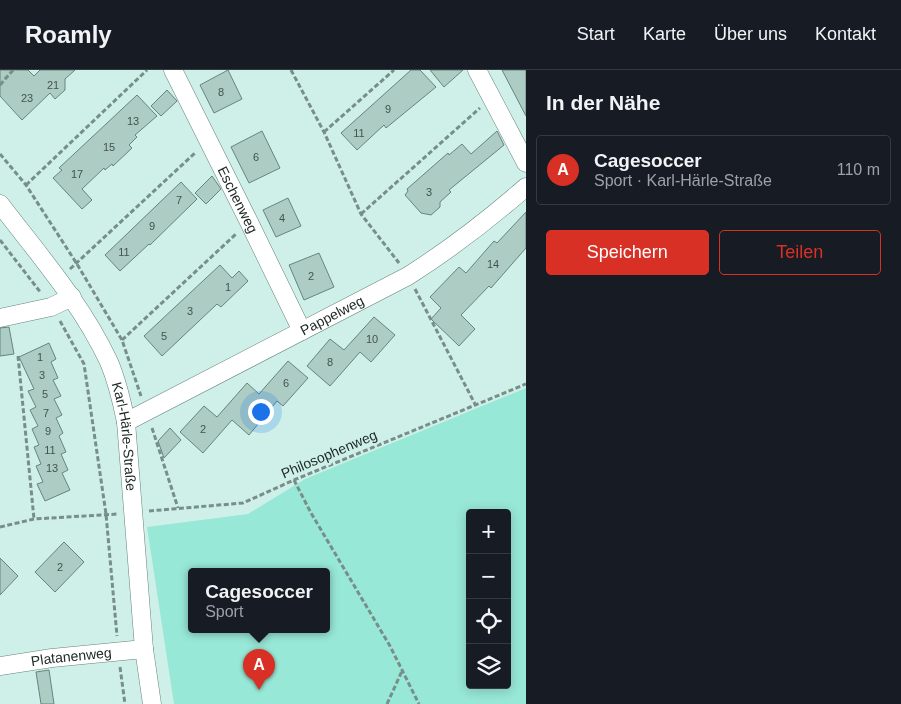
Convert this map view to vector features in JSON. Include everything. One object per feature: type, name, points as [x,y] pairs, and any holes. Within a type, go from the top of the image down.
[{"type":"street","name":"Eschenweg","points":[[174,70],[302,331]]},
{"type":"street","points":[[477,70],[526,163]]},
{"type":"street","name":"Pappelweg","points":[[126,422],[408,276],[450,249],[526,187]]},
{"type":"street","name":"Karl-Härle-Straße","points":[[0,204],[58,278],[91,326],[110,364],[121,396],[126,422],[144,649],[152,704]]},
{"type":"street","points":[[0,318],[51,307],[72,298]]},
{"type":"street","name":"Platanenweg","points":[[0,666],[52,658],[144,649]]},
{"type":"path","points":[[0,85],[13,70]]},
{"type":"path","points":[[26,185],[147,70]]},
{"type":"path","points":[[291,70],[324,132],[361,214],[408,276],[475,404]]},
{"type":"path","points":[[324,132],[394,70]]},
{"type":"path","points":[[361,214],[492,98]]},
{"type":"path","points":[[58,278],[77,264],[209,140]]},
{"type":"path","points":[[122,340],[250,222]]},
{"type":"path","points":[[0,240],[51,307],[84,364],[106,514],[118,651],[125,704]]},
{"type":"path","points":[[18,356],[34,519]]},
{"type":"path","name":"Philosophenweg","points":[[0,527],[34,519],[133,514],[243,503],[526,384]]},
{"type":"path","points":[[294,480],[311,513],[390,646],[419,704]]},
{"type":"path","points":[[387,704],[402,671]]},
{"type":"green space","points":[[526,388],[526,704],[174,704],[147,527],[248,514],[305,479]]},
{"type":"building","points":[[0,70],[28,70],[34,76],[40,70],[75,70],[65,79],[65,90],[55,99],[50,93],[22,120],[0,96]]},
{"type":"building","points":[[228,70],[242,99],[214,113],[200,85]]},
{"type":"building","points":[[411,70],[420,70],[436,87],[386,128],[384,125],[357,150],[341,133]]},
{"type":"building","points":[[430,70],[463,70],[444,87]]},
{"type":"building","points":[[502,70],[526,70],[526,116]]},
{"type":"building","points":[[167,90],[177,101],[161,116],[151,106]]},
{"type":"building","points":[[137,95],[157,116],[135,135],[137,137],[129,145],[132,148],[113,166],[112,164],[105,170],[104,168],[82,189],[92,200],[82,209],[53,178],[62,170],[59,168]]},
{"type":"building","points":[[262,131],[280,168],[249,183],[231,147]]},
{"type":"building","points":[[497,131],[504,145],[449,190],[451,192],[440,202],[440,207],[431,215],[421,213],[405,195],[408,191],[407,189],[448,153],[449,155],[462,144],[471,154]]},
{"type":"building","points":[[212,176],[221,189],[206,204],[195,193]]},
{"type":"building","points":[[181,182],[197,199],[120,271],[105,255]]},
{"type":"building","points":[[288,198],[301,226],[276,237],[263,210]]},
{"type":"building","points":[[526,212],[526,248],[491,288],[489,286],[461,315],[475,329],[459,346],[431,319],[441,308],[430,297],[459,267],[466,273],[494,241],[497,243]]},
{"type":"building","points":[[319,253],[334,287],[304,300],[289,265]]},
{"type":"building","points":[[220,265],[232,278],[239,271],[248,281],[221,307],[217,304],[162,356],[144,336]]},
{"type":"building","points":[[374,317],[395,335],[371,362],[360,352],[330,386],[307,366],[330,339],[344,350]]},
{"type":"building","points":[[9,327],[14,354],[0,356],[0,328]]},
{"type":"building","points":[[49,343],[56,359],[51,362],[58,378],[53,380],[61,396],[54,399],[62,415],[56,418],[63,433],[59,436],[66,452],[61,454],[68,470],[62,473],[70,490],[45,501],[37,484],[43,482],[36,466],[41,464],[34,447],[39,445],[32,429],[38,426],[30,410],[36,407],[28,391],[34,389],[19,357]]},
{"type":"building","points":[[288,361],[308,378],[283,406],[277,401],[249,435],[232,420],[203,453],[180,432],[204,406],[217,417],[247,383],[259,394]]},
{"type":"building","points":[[170,428],[181,440],[164,458],[158,441]]},
{"type":"building","points":[[64,542],[84,562],[55,592],[35,572]]},
{"type":"building","points":[[0,558],[18,576],[0,595]]},
{"type":"building","points":[[49,670],[54,704],[41,704],[36,672]]},
{"type":"place","name":"Cagesoccer","points":[[259,690]]}]
